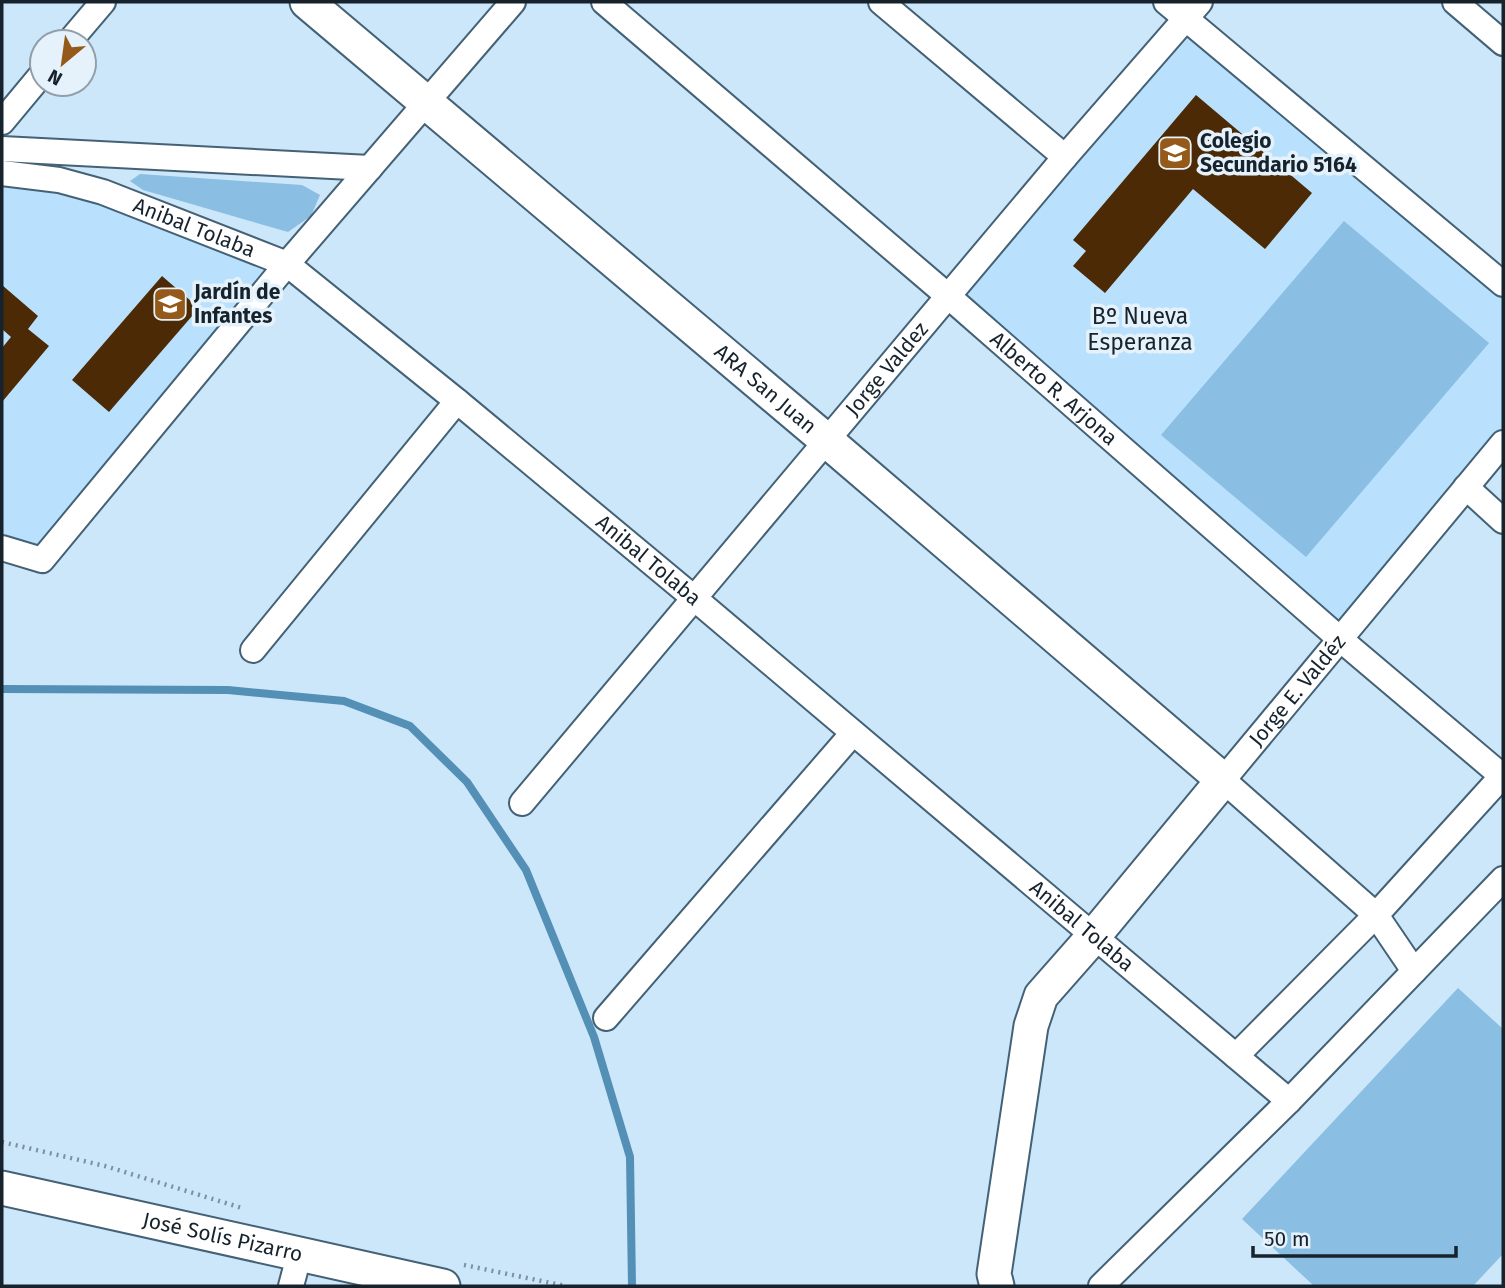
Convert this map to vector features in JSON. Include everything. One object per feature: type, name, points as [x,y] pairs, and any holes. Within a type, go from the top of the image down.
[{"type":"street","points":[[81,28],[103,2]]},
{"type":"street","name":"ARA San Juan","points":[[307,2],[827,440],[1223,780]]},
{"type":"street","points":[[2,548],[41,560],[287,264],[513,2]]},
{"type":"street","name":"Alberto R. Arjona","points":[[604,2],[948,296],[1340,639],[1502,775]]},
{"type":"street","points":[[881,2],[1065,157]]},
{"type":"street","points":[[1166,2],[1193,10],[1503,284]]},
{"type":"street","points":[[1455,2],[1503,43]]},
{"type":"street","name":"Jorge Valdez","points":[[522,803],[1065,157],[1193,10]]},
{"type":"street","points":[[2,122],[28,91]]},
{"type":"street","points":[[2,149],[370,168]]},
{"type":"street","name":"Anibal Tolaba","points":[[2,173],[59,180],[103,192],[287,264],[694,598],[1289,1101]]},
{"type":"street","points":[[253,650],[457,401]]},
{"type":"street","name":"Jorge E. Valdéz","points":[[997,1286],[994,1274],[1031,1026],[1041,996],[1503,443]]},
{"type":"street","points":[[1466,487],[1503,522]]},
{"type":"street","points":[[606,1018],[853,733]]},
{"type":"street","points":[[1237,1056],[1376,915],[1502,775]]},
{"type":"street","points":[[1223,780],[1376,915],[1414,971]]},
{"type":"street","points":[[1101,1286],[1289,1101],[1503,879]]},
{"type":"street","name":"José Solís Pizarro","points":[[2,1188],[295,1271],[443,1286]]},
{"type":"shaded area","points":[[1186,23],[1503,289],[1503,440],[1340,635],[953,296]]},
{"type":"shaded area","points":[[140,174],[302,185],[320,195],[311,216],[288,232],[143,190],[130,181]]},
{"type":"shaded area","points":[[2,175],[85,187],[287,264],[36,550],[2,541]]},
{"type":"shaded area","points":[[1344,221],[1489,343],[1306,557],[1161,435]]},
{"type":"shaded area","points":[[1458,988],[1503,1029],[1503,1254],[1473,1286],[1314,1286],[1242,1219]]},
{"type":"building","points":[[1196,95],[1312,193],[1265,249],[1193,189],[1105,293],[1073,266],[1086,251],[1073,240]]},
{"type":"building","points":[[162,276],[199,308],[109,412],[72,380]]},
{"type":"building","points":[[2,285],[38,316],[28,329],[49,346],[2,402],[2,348],[11,337],[2,329]]},
{"type":"waterway","points":[[2,689],[228,690],[344,701],[410,726],[467,782],[526,870],[594,1037],[630,1157],[632,1286]]},
{"type":"place","name":"Colegio Secundario 5164","points":[[1175,153]]},
{"type":"place","name":"Jardín de Infantes","points":[[170,304]]},
{"type":"district","name":"Bº Nueva Esperanza","points":[[1140,329]]}]
